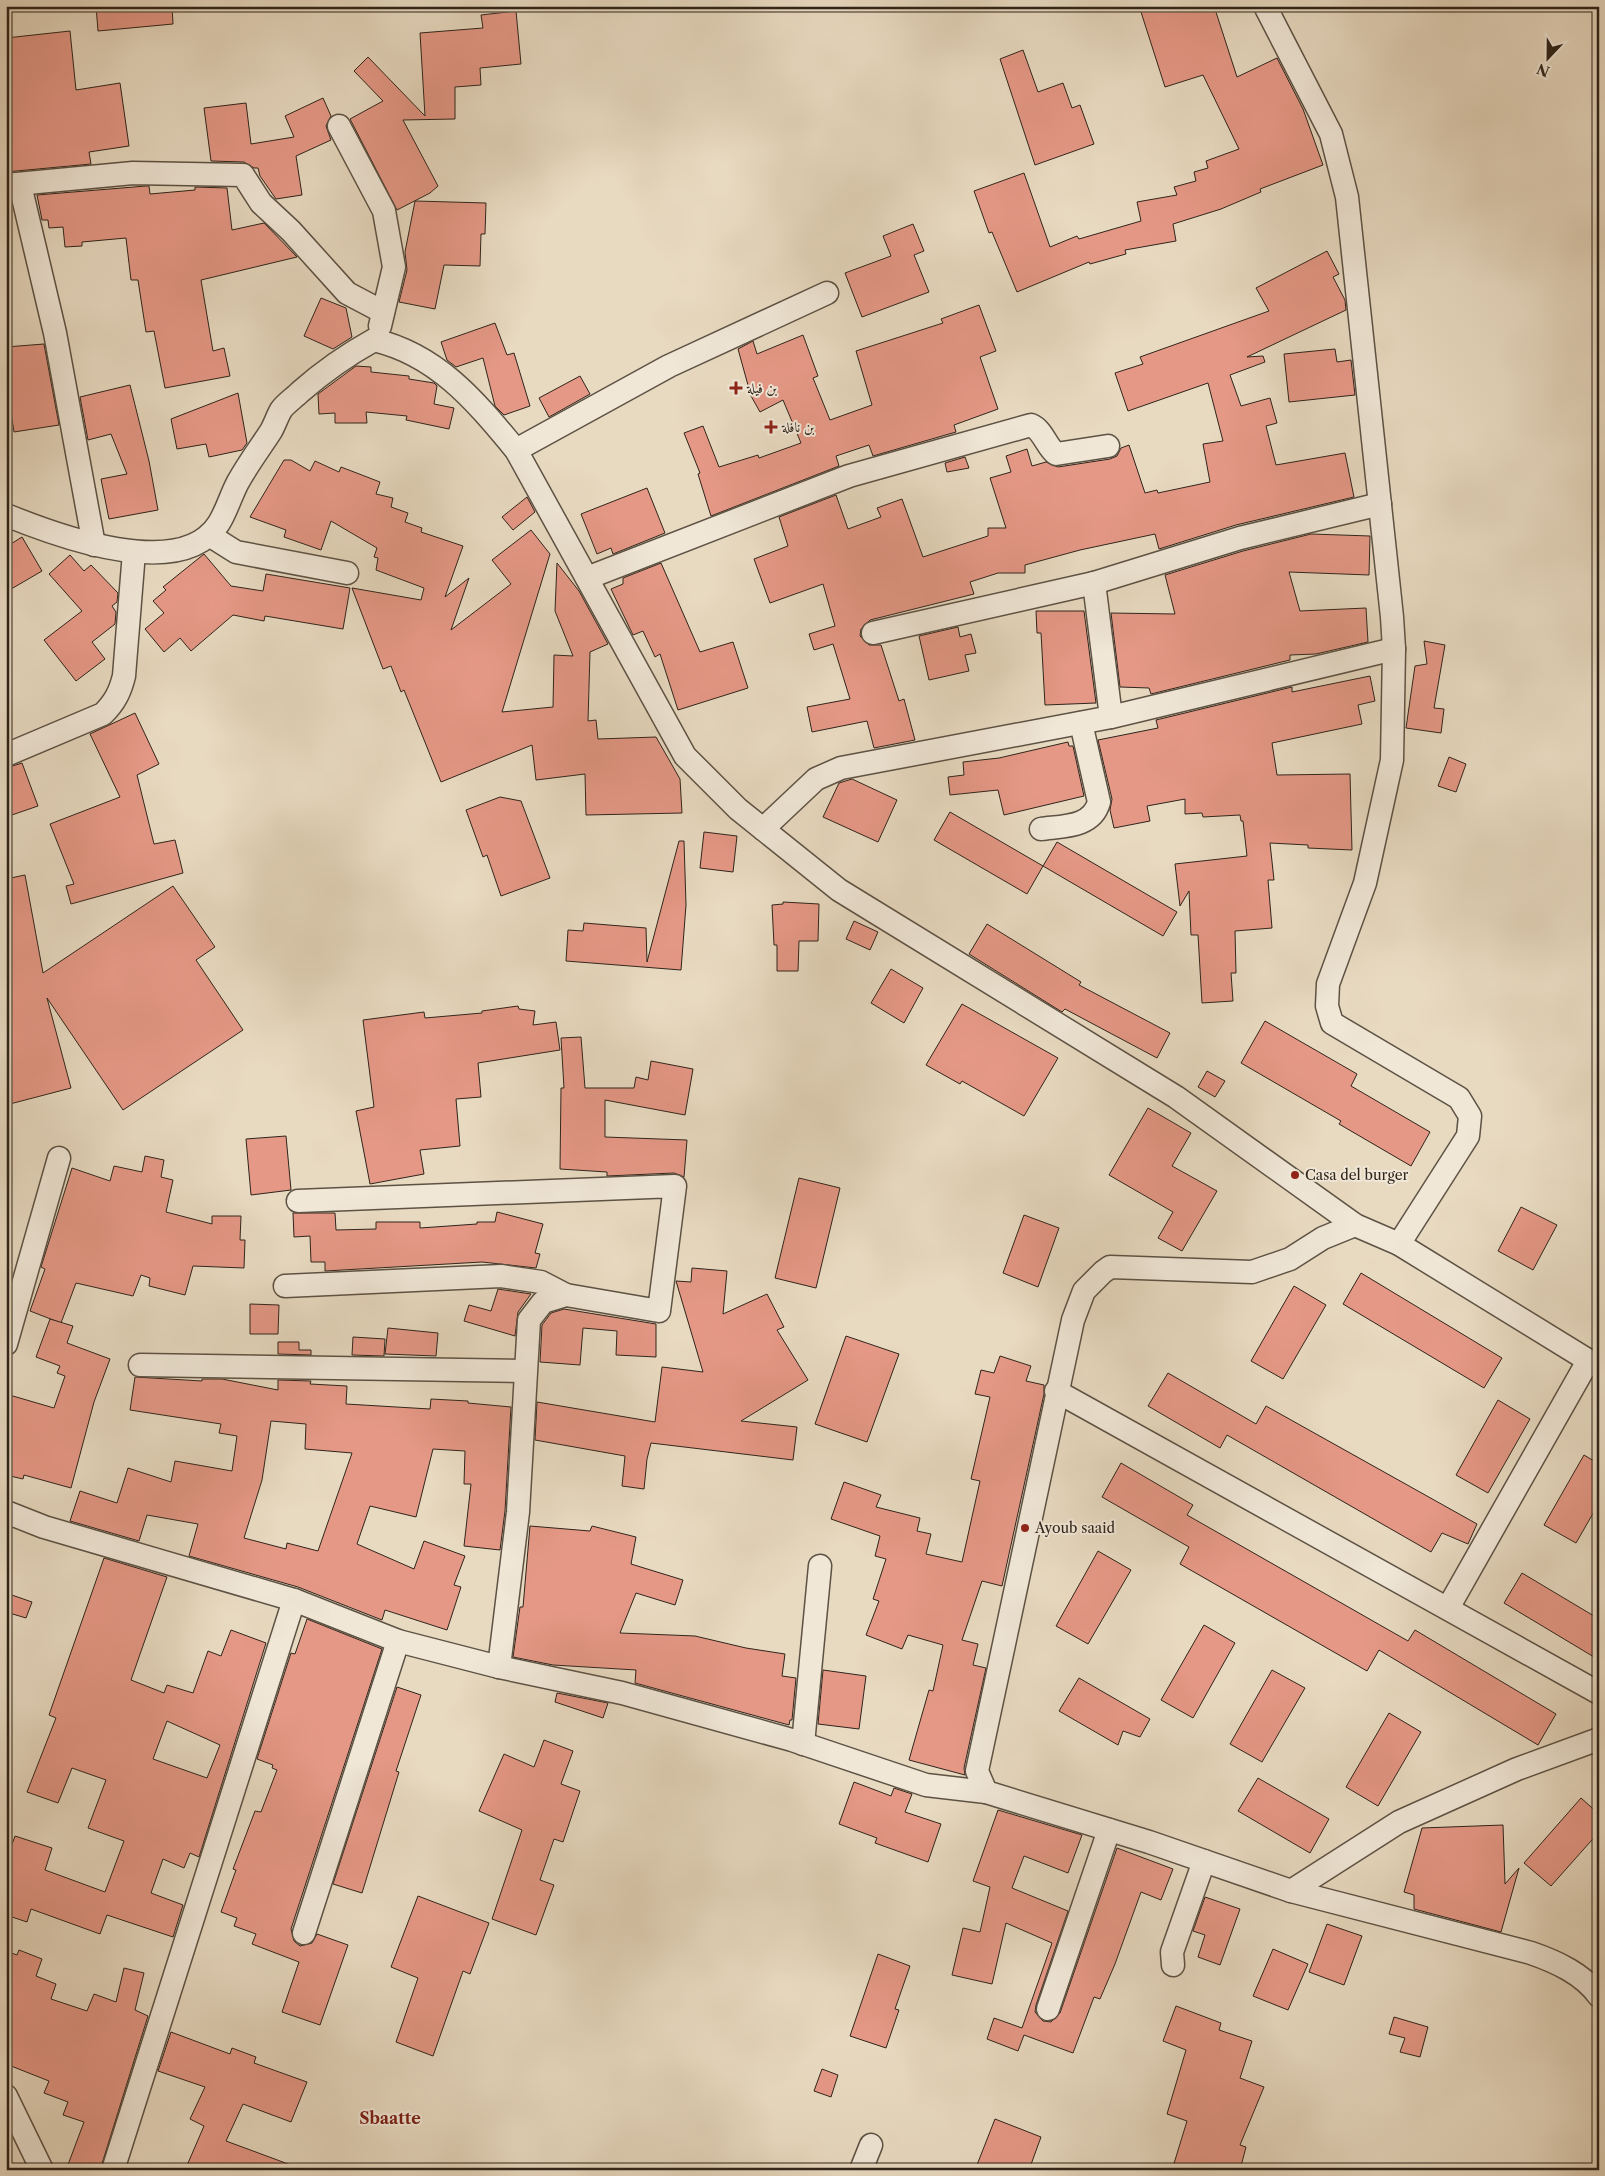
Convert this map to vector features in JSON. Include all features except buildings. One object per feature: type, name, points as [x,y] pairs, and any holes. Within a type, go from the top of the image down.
[{"type":"street","points":[[1265,6],[1332,134],[1347,197],[1394,649],[1392,760],[1365,883],[1328,984],[1327,1006],[1332,1023],[1459,1098],[1470,1116],[1468,1136],[1399,1244]]},
{"type":"street","points":[[6,515],[39,528],[94,545],[134,552],[178,548],[193,544],[209,535],[219,524],[238,482],[272,429],[282,409],[338,360],[374,340],[384,318],[383,312],[394,267],[384,211],[340,126]]},
{"type":"street","points":[[94,545],[55,333],[13,185],[133,173],[243,175],[261,203],[291,230],[347,293],[383,312]]},
{"type":"street","points":[[516,450],[669,366],[827,293]]},
{"type":"street","points":[[374,340],[397,345],[431,363],[486,414],[516,450],[588,578],[638,675],[684,756],[738,809],[839,890],[1176,1097],[1355,1225],[1399,1244],[1594,1364],[1448,1608]]},
{"type":"street","points":[[588,578],[850,476],[1031,425],[1039,430],[1056,454],[1108,446]]},
{"type":"street","points":[[872,633],[1094,583],[1240,538],[1380,504]]},
{"type":"street","points":[[209,535],[236,552],[347,573]]},
{"type":"street","points":[[6,755],[103,714],[113,704],[120,692],[124,676],[134,552]]},
{"type":"street","points":[[1094,583],[1111,717]]},
{"type":"street","points":[[763,828],[816,779],[841,768],[1111,717],[1394,649]]},
{"type":"street","points":[[1040,829],[1080,824],[1089,819],[1096,811],[1099,802],[1081,722]]},
{"type":"street","points":[[6,1344],[59,1158]]},
{"type":"street","points":[[285,1286],[501,1276],[541,1282],[566,1295],[659,1311],[675,1186],[298,1201]]},
{"type":"street","points":[[986,1792],[976,1771],[1056,1391],[1073,1320],[1084,1292],[1110,1267],[1252,1272],[1290,1259],[1323,1238],[1355,1225]]},
{"type":"street","points":[[499,1667],[518,1512],[529,1320],[543,1302],[566,1295]]},
{"type":"street","points":[[140,1365],[525,1371]]},
{"type":"street","points":[[1056,1391],[1599,1693]]},
{"type":"street","points":[[6,1512],[44,1527],[294,1600],[398,1641],[499,1667],[622,1693],[803,1744],[926,1784],[986,1792],[1204,1861],[1291,1892],[1531,1954],[1559,1963],[1591,1985],[1599,1996]]},
{"type":"street","points":[[803,1744],[820,1566]]},
{"type":"street","points":[[112,2170],[294,1600]]},
{"type":"street","points":[[304,1933],[398,1641]]},
{"type":"street","points":[[1291,1892],[1398,1822],[1517,1769],[1599,1740]]},
{"type":"street","points":[[1048,2009],[1109,1830]]},
{"type":"street","points":[[1173,1965],[1172,1952],[1204,1861]]},
{"type":"street","points":[[6,2096],[42,2170]]},
{"type":"street","points":[[861,2170],[870,2145]]},
{"type":"place","name":"بن فيلة","points":[[736,388]]},
{"type":"place","name":"بن نافلة","points":[[771,427]]},
{"type":"place","name":"Casa del burger","points":[[1295,1175]]},
{"type":"place","name":"Ayoub saaid","points":[[1025,1528]]},
{"type":"district","name":"Sbaatte","points":[[390,2118]]}]
